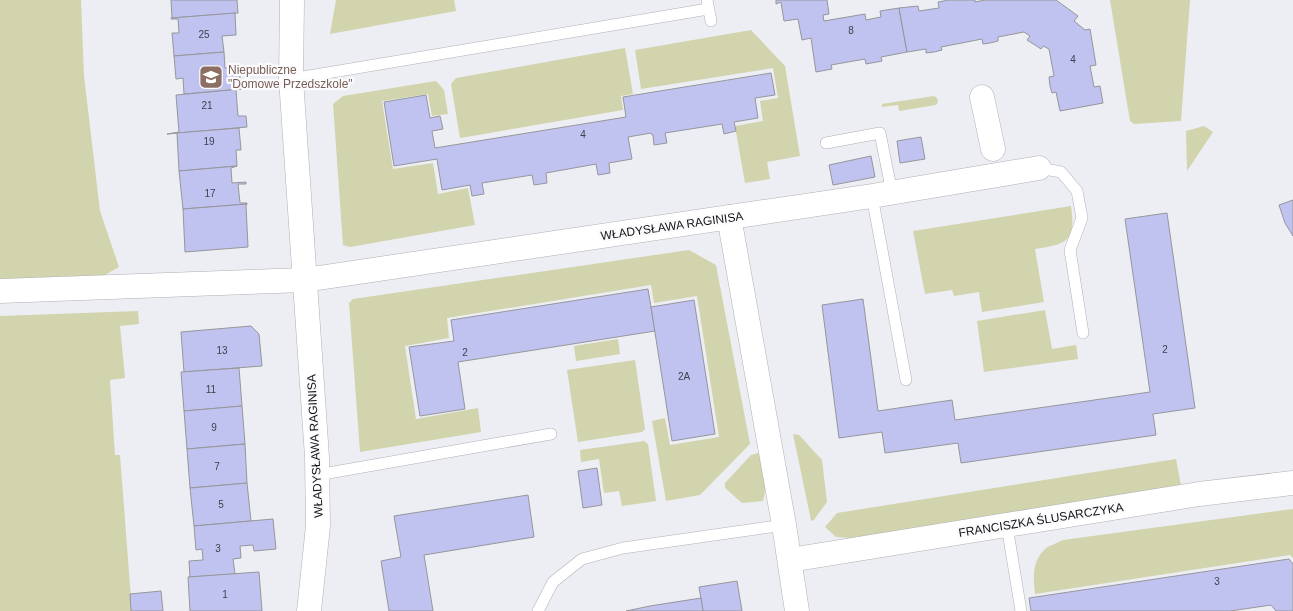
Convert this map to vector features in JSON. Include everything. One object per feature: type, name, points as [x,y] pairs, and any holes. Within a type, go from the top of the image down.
[{"type":"street","name":"WŁADYSŁAWA RAGINISA","points":[[292,0],[291,79],[317,475],[318,526],[309,611]]},
{"type":"street","points":[[982,97],[995,162]]},
{"type":"street","name":"WŁADYSŁAWA RAGINISA","points":[[0,291],[305,280],[882,195],[995,162],[1039,168]]},
{"type":"street","points":[[729,217],[784,525],[797,611]]},
{"type":"street","name":"FRANCISZKA ŚLUSARCZYKA","points":[[790,560],[1199,494],[1293,484]]},
{"type":"lane","points":[[291,79],[708,4],[710,21]]},
{"type":"lane","points":[[826,143],[880,133],[882,195],[906,380]]},
{"type":"lane","points":[[1039,168],[1061,172],[1077,191],[1082,218],[1070,250],[1083,333]]},
{"type":"lane","points":[[317,475],[551,434]]},
{"type":"lane","points":[[538,611],[553,582],[582,559],[623,548],[784,525]]},
{"type":"lane","points":[[1007,526],[1021,611]]},
{"type":"green space","points":[[0,0],[81,0],[84,76],[100,211],[119,267],[98,279],[0,281]]},
{"type":"green space","points":[[336,0],[454,0],[456,11],[330,34]]},
{"type":"green space","points":[[1110,0],[1190,0],[1181,121],[1134,124],[1130,121]]},
{"type":"green space","points":[[751,30],[785,66],[800,156],[767,162],[770,179],[745,183],[735,126],[763,121],[760,101],[778,98],[773,68],[641,89],[635,50]]},
{"type":"green space","points":[[625,48],[633,94],[621,96],[623,110],[460,138],[451,84],[456,78]]},
{"type":"green space","points":[[436,81],[444,90],[448,114],[432,116],[428,94],[382,101],[393,169],[433,163],[438,194],[468,188],[475,225],[350,247],[343,245],[333,104],[343,96]]},
{"type":"green space","points":[[934,96],[938,102],[936,105],[899,111],[898,105],[882,107],[882,104]]},
{"type":"green space","points":[[1204,126],[1213,132],[1187,171],[1186,131]]},
{"type":"green space","points":[[1071,206],[1072,227],[1071,234],[1067,239],[1055,245],[1035,249],[1044,302],[982,312],[979,292],[954,296],[952,290],[925,294],[913,231]]},
{"type":"green space","points":[[689,250],[716,265],[750,444],[700,495],[666,501],[652,421],[665,418],[670,445],[719,437],[697,296],[654,303],[651,285],[447,318],[449,338],[405,346],[416,419],[478,408],[481,432],[360,452],[349,303],[353,299]]},
{"type":"green space","points":[[1045,310],[1052,349],[1076,345],[1078,359],[984,372],[977,321]]},
{"type":"green space","points":[[138,311],[139,324],[120,326],[125,378],[110,380],[115,455],[120,455],[132,611],[0,611],[0,316]]},
{"type":"green space","points":[[618,339],[620,354],[576,361],[574,346]]},
{"type":"green space","points":[[635,360],[645,429],[642,432],[578,442],[567,370]]},
{"type":"green space","points":[[793,434],[799,435],[822,460],[827,502],[813,521],[811,520]]},
{"type":"green space","points":[[644,441],[648,444],[656,501],[622,506],[619,491],[604,493],[599,459],[581,462],[580,450]]},
{"type":"green space","points":[[759,453],[765,483],[763,501],[742,503],[725,488],[725,483],[751,455]]},
{"type":"green space","points":[[1176,459],[1181,486],[851,538],[836,537],[825,527],[837,513]]},
{"type":"green space","points":[[1293,509],[1293,558],[1290,555],[1035,594],[1034,576],[1038,559],[1045,549],[1063,540]]},
{"type":"building","points":[[171,0],[237,0],[238,13],[172,18]]},
{"type":"building","points":[[776,0],[827,0],[829,14],[823,15],[824,21],[865,14],[866,20],[881,17],[880,11],[899,8],[907,52],[881,57],[882,61],[866,64],[865,59],[831,65],[832,69],[816,72],[811,38],[802,40],[798,19],[784,21],[781,2],[776,4]]},
{"type":"building","points":[[975,0],[975,2],[985,0],[1056,0],[1078,16],[1074,21],[1085,30],[1090,29],[1096,65],[1090,66],[1094,87],[1100,86],[1103,103],[1060,111],[1056,92],[1052,93],[1050,86],[1049,77],[1054,76],[1049,49],[1043,46],[1041,49],[1027,40],[1030,36],[1024,32],[998,37],[998,41],[990,43],[983,44],[982,39],[941,47],[942,50],[934,52],[926,53],[926,49],[907,52],[899,8],[918,6],[919,11],[939,8],[938,2]]},
{"type":"building","points":[[235,13],[236,35],[222,36],[224,52],[174,56],[172,33],[179,33],[178,19],[171,18]]},
{"type":"building","points":[[224,52],[225,68],[239,67],[241,89],[184,94],[183,78],[176,79],[174,56]]},
{"type":"building","points":[[771,73],[775,95],[755,98],[758,118],[734,122],[736,131],[724,134],[722,124],[665,133],[667,143],[654,145],[651,133],[628,137],[632,159],[609,163],[610,173],[598,175],[596,164],[546,173],[547,183],[534,185],[532,175],[482,183],[484,194],[472,196],[470,185],[442,190],[437,159],[394,166],[384,102],[426,95],[430,118],[440,116],[443,129],[432,131],[435,148],[626,117],[623,97]]},
{"type":"building","points":[[241,89],[236,90],[238,116],[246,116],[247,127],[167,134],[179,132],[176,95]]},
{"type":"building","points":[[239,128],[241,150],[236,150],[237,166],[179,171],[177,133]]},
{"type":"building","points":[[921,137],[925,159],[900,163],[897,141]]},
{"type":"building","points":[[871,156],[875,177],[833,185],[829,165]]},
{"type":"building","points":[[237,166],[231,168],[232,183],[246,182],[246,184],[238,184],[240,203],[247,204],[183,209],[179,171]]},
{"type":"building","points":[[1293,200],[1293,236],[1285,223],[1279,205]]},
{"type":"building","points":[[247,204],[248,247],[185,252],[183,209]]},
{"type":"building","points":[[1167,213],[1195,408],[1153,414],[1156,435],[961,463],[958,443],[885,453],[882,432],[839,438],[822,305],[863,299],[878,411],[952,400],[955,420],[1150,392],[1125,219]]},
{"type":"building","points":[[648,289],[655,331],[458,362],[465,409],[420,416],[409,347],[454,341],[451,320]]},
{"type":"building","points":[[694,300],[715,434],[672,441],[651,307]]},
{"type":"building","points":[[251,326],[259,334],[262,366],[184,372],[181,332]]},
{"type":"building","points":[[239,368],[242,406],[184,411],[181,372]]},
{"type":"building","points":[[242,406],[245,444],[187,449],[184,411]]},
{"type":"building","points":[[245,444],[247,483],[190,488],[187,449]]},
{"type":"building","points":[[597,468],[602,505],[583,508],[578,471]]},
{"type":"building","points":[[247,483],[251,521],[194,526],[190,488]]},
{"type":"building","points":[[528,495],[534,537],[424,555],[433,611],[389,611],[381,561],[401,557],[394,516]]},
{"type":"building","points":[[273,519],[276,549],[254,551],[253,545],[240,546],[241,558],[233,559],[235,574],[190,577],[189,561],[203,560],[202,549],[196,550],[194,526]]},
{"type":"building","points":[[1289,559],[1293,564],[1293,611],[1276,611],[1271,605],[1230,611],[1031,611],[1029,598]]},
{"type":"building","points":[[259,572],[262,611],[190,611],[188,577]]},
{"type":"building","points":[[737,581],[742,611],[703,611],[699,587]]},
{"type":"building","points":[[161,591],[163,611],[131,611],[130,594]]},
{"type":"building","points":[[701,598],[703,611],[626,611],[650,606]]},
{"type":"place","name":"Niepubliczne \"Domowe Przedszkole\"","points":[[211,77]]}]
